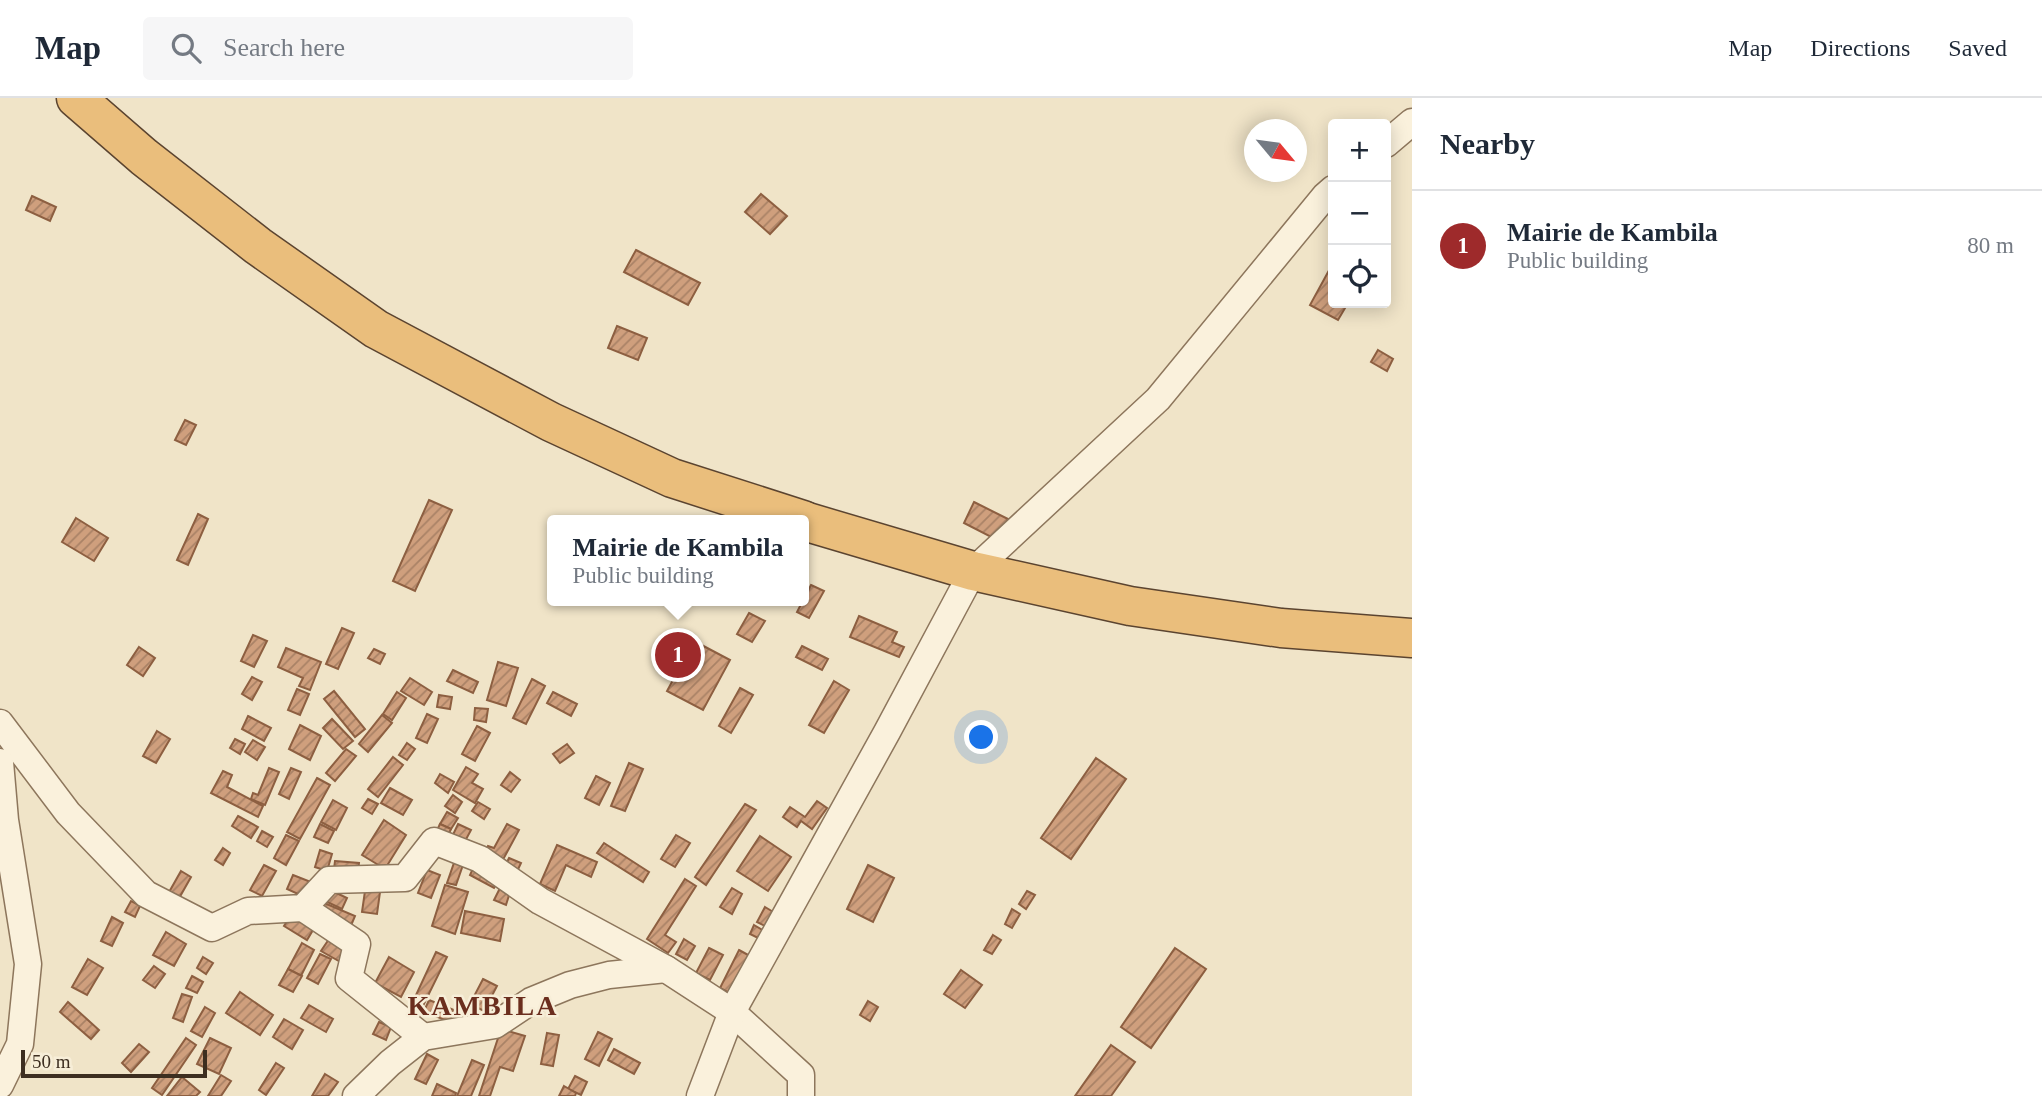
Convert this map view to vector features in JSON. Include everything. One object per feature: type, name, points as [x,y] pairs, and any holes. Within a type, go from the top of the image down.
[{"type":"highway","points":[[76,98],[144,157],[247,238],[376,329],[551,422],[672,478],[788,515]]},
{"type":"highway","points":[[809,522],[973,571],[1130,606],[1281,628],[1412,638]]},
{"type":"street","points":[[1391,140],[1412,122]]},
{"type":"street","points":[[699,1096],[732,1012],[973,571],[1158,400],[1328,193]]},
{"type":"street","points":[[0,723],[68,813],[146,894],[212,928],[248,911],[303,908],[357,944],[349,978],[423,1037]]},
{"type":"street","points":[[0,762],[5,820],[28,964],[20,1044],[0,1086]]},
{"type":"street","points":[[303,908],[329,880],[405,878],[434,841],[480,859],[540,901],[666,969],[732,1012],[801,1075],[801,1096]]},
{"type":"street","points":[[356,1096],[390,1063],[423,1037],[495,1025],[531,1001],[569,985],[609,975],[666,969]]},
{"type":"building","points":[[761,194],[787,216],[770,234],[745,212]]},
{"type":"building","points":[[32,196],[56,207],[50,221],[26,210]]},
{"type":"building","points":[[636,250],[700,283],[688,305],[624,272]]},
{"type":"building","points":[[1328,272],[1328,308],[1345,308],[1338,320],[1310,305]]},
{"type":"building","points":[[617,326],[647,338],[638,360],[608,348]]},
{"type":"building","points":[[1378,350],[1393,359],[1387,371],[1371,362]]},
{"type":"building","points":[[185,420],[196,425],[186,445],[175,440]]},
{"type":"building","points":[[429,500],[452,510],[415,591],[393,581]]},
{"type":"building","points":[[974,502],[1008,519],[997,540],[964,523]]},
{"type":"building","points":[[198,514],[208,519],[188,565],[177,560]]},
{"type":"building","points":[[76,518],[108,538],[94,561],[62,542]]},
{"type":"building","points":[[811,585],[824,591],[809,618],[797,612],[800,606],[809,606]]},
{"type":"building","points":[[749,613],[765,621],[752,642],[737,634]]},
{"type":"building","points":[[859,616],[897,632],[892,642],[904,647],[899,657],[850,637]]},
{"type":"building","points":[[342,628],[354,633],[338,669],[326,664]]},
{"type":"building","points":[[253,635],[267,641],[254,667],[241,661]]},
{"type":"building","points":[[694,641],[730,660],[703,710],[667,691]]},
{"type":"building","points":[[802,646],[828,659],[822,670],[796,657]]},
{"type":"building","points":[[139,647],[155,658],[143,676],[127,665]]},
{"type":"building","points":[[286,648],[321,662],[310,690],[299,686],[303,678],[278,667]]},
{"type":"building","points":[[374,649],[385,654],[380,664],[368,658]]},
{"type":"building","points":[[498,662],[518,668],[506,706],[487,700]]},
{"type":"building","points":[[453,670],[478,682],[473,693],[447,681]]},
{"type":"building","points":[[252,677],[262,682],[252,700],[242,694]]},
{"type":"building","points":[[410,678],[432,692],[424,705],[401,691]]},
{"type":"building","points":[[532,679],[545,686],[526,724],[513,718]]},
{"type":"building","points":[[834,681],[849,690],[824,733],[809,725]]},
{"type":"building","points":[[740,688],[753,695],[731,733],[719,726]]},
{"type":"building","points":[[297,689],[309,694],[300,715],[288,710]]},
{"type":"building","points":[[334,691],[365,729],[355,737],[324,699]]},
{"type":"building","points":[[397,692],[406,698],[392,720],[383,714]]},
{"type":"building","points":[[553,692],[577,704],[571,716],[547,703]]},
{"type":"building","points":[[439,695],[452,697],[450,709],[437,707]]},
{"type":"building","points":[[475,708],[488,709],[486,722],[474,720]]},
{"type":"building","points":[[427,714],[438,719],[427,743],[416,738]]},
{"type":"building","points":[[382,715],[392,723],[368,752],[359,744]]},
{"type":"building","points":[[248,716],[271,728],[264,741],[242,729]]},
{"type":"building","points":[[332,719],[353,741],[343,749],[323,728]]},
{"type":"building","points":[[300,725],[321,736],[310,760],[289,749]]},
{"type":"building","points":[[477,726],[490,733],[475,761],[462,754]]},
{"type":"building","points":[[157,731],[170,739],[156,763],[143,756]]},
{"type":"building","points":[[235,739],[245,744],[240,754],[230,748]]},
{"type":"building","points":[[253,740],[265,747],[257,760],[245,752]]},
{"type":"building","points":[[407,743],[415,749],[407,760],[399,755]]},
{"type":"building","points":[[567,744],[574,753],[560,763],[553,754]]},
{"type":"building","points":[[346,749],[356,756],[335,781],[326,773]]},
{"type":"building","points":[[393,757],[403,765],[378,797],[368,789]]},
{"type":"building","points":[[1096,758],[1126,779],[1071,859],[1041,838]]},
{"type":"building","points":[[629,763],[643,769],[625,811],[611,806]]},
{"type":"building","points":[[466,767],[478,774],[472,783],[483,789],[475,803],[453,790]]},
{"type":"building","points":[[269,768],[279,772],[265,805],[251,799],[253,793],[258,795]]},
{"type":"building","points":[[291,768],[301,772],[289,799],[279,794]]},
{"type":"building","points":[[223,771],[232,775],[227,787],[263,806],[258,817],[211,793]]},
{"type":"building","points":[[510,772],[520,780],[511,792],[501,785]]},
{"type":"building","points":[[440,774],[454,782],[448,793],[435,783]]},
{"type":"building","points":[[596,776],[610,783],[599,805],[585,798]]},
{"type":"building","points":[[317,778],[330,785],[300,839],[287,832]]},
{"type":"building","points":[[390,788],[412,800],[403,815],[381,803]]},
{"type":"building","points":[[453,795],[462,802],[455,813],[445,806]]},
{"type":"building","points":[[368,799],[378,804],[372,814],[362,808]]},
{"type":"building","points":[[333,800],[347,808],[336,830],[321,822]]},
{"type":"building","points":[[817,801],[827,808],[812,829],[801,821],[797,827],[783,817],[790,807],[805,817]]},
{"type":"building","points":[[478,802],[490,809],[484,819],[472,811]]},
{"type":"building","points":[[745,804],[756,810],[706,885],[695,877]]},
{"type":"building","points":[[447,812],[458,818],[451,829],[440,824]]},
{"type":"building","points":[[238,816],[258,827],[251,838],[232,826]]},
{"type":"building","points":[[384,820],[406,835],[385,869],[362,855]]},
{"type":"building","points":[[320,824],[334,831],[328,843],[314,837]]},
{"type":"building","points":[[440,824],[451,829],[446,840],[435,834]]},
{"type":"building","points":[[458,824],[471,830],[463,845],[451,839]]},
{"type":"building","points":[[507,824],[519,830],[499,867],[482,858],[488,846],[494,848]]},
{"type":"building","points":[[262,831],[273,837],[267,847],[257,841]]},
{"type":"building","points":[[286,835],[299,841],[286,865],[274,858]]},
{"type":"building","points":[[676,835],[690,843],[675,867],[661,859]]},
{"type":"building","points":[[760,836],[791,857],[768,891],[737,871]]},
{"type":"building","points":[[604,843],[649,872],[643,882],[597,853]]},
{"type":"building","points":[[557,845],[597,862],[591,877],[566,865],[555,891],[540,884]]},
{"type":"building","points":[[223,848],[230,853],[223,865],[215,860]]},
{"type":"building","points":[[320,850],[332,854],[327,871],[315,867]]},
{"type":"building","points":[[509,858],[521,863],[515,876],[503,870]]},
{"type":"building","points":[[455,860],[464,862],[456,885],[447,883]]},
{"type":"building","points":[[335,861],[359,863],[358,872],[334,869]]},
{"type":"building","points":[[475,864],[500,877],[494,888],[470,875]]},
{"type":"building","points":[[264,865],[276,871],[262,896],[250,890]]},
{"type":"building","points":[[868,865],[894,878],[873,922],[847,909]]},
{"type":"building","points":[[427,870],[440,875],[431,898],[418,893]]},
{"type":"building","points":[[181,871],[191,877],[178,900],[168,894]]},
{"type":"building","points":[[293,875],[316,884],[309,899],[287,889]]},
{"type":"building","points":[[685,879],[696,886],[665,935],[676,942],[668,953],[647,939]]},
{"type":"building","points":[[366,884],[381,885],[377,914],[362,912]]},
{"type":"building","points":[[445,885],[468,892],[455,934],[432,926]]},
{"type":"building","points":[[500,888],[510,892],[506,905],[494,900]]},
{"type":"building","points":[[732,888],[742,894],[732,914],[720,907]]},
{"type":"building","points":[[328,889],[347,898],[342,909],[323,900]]},
{"type":"building","points":[[1027,891],[1035,895],[1026,909],[1019,904]]},
{"type":"building","points":[[131,901],[140,906],[135,917],[125,912]]},
{"type":"building","points":[[322,902],[355,916],[350,928],[317,913]]},
{"type":"building","points":[[765,907],[775,913],[767,927],[757,922]]},
{"type":"building","points":[[1012,909],[1020,914],[1012,928],[1005,924]]},
{"type":"building","points":[[465,911],[504,919],[500,941],[461,933]]},
{"type":"building","points":[[291,915],[313,930],[307,940],[284,926]]},
{"type":"building","points":[[112,917],[123,923],[112,946],[101,941]]},
{"type":"building","points":[[754,925],[764,931],[760,939],[750,934]]},
{"type":"building","points":[[166,932],[186,944],[174,966],[153,955]]},
{"type":"building","points":[[993,935],[1001,940],[992,954],[984,950]]},
{"type":"building","points":[[329,939],[351,953],[344,964],[321,951]]},
{"type":"building","points":[[684,939],[695,946],[687,960],[676,954]]},
{"type":"building","points":[[302,943],[314,950],[301,976],[288,969]]},
{"type":"building","points":[[709,948],[723,955],[710,980],[696,973]]},
{"type":"building","points":[[1175,948],[1206,969],[1151,1048],[1121,1027]]},
{"type":"building","points":[[739,950],[750,956],[731,994],[720,988]]},
{"type":"building","points":[[436,952],[447,957],[420,1012],[410,1008]]},
{"type":"building","points":[[320,954],[331,959],[318,984],[307,978]]},
{"type":"building","points":[[203,957],[213,963],[206,974],[197,968]]},
{"type":"building","points":[[389,957],[414,972],[401,997],[375,983]]},
{"type":"building","points":[[88,959],[103,968],[87,995],[72,987]]},
{"type":"building","points":[[154,966],[165,974],[155,988],[143,980]]},
{"type":"building","points":[[288,969],[302,976],[293,992],[279,985]]},
{"type":"building","points":[[961,970],[982,985],[965,1008],[944,994]]},
{"type":"building","points":[[192,976],[203,982],[197,993],[186,988]]},
{"type":"building","points":[[483,979],[497,986],[484,1011],[470,1004]]},
{"type":"building","points":[[240,992],[273,1015],[260,1035],[226,1013]]},
{"type":"building","points":[[182,994],[192,997],[183,1022],[173,1018]]},
{"type":"building","points":[[429,1000],[454,1010],[449,1022],[424,1011]]},
{"type":"building","points":[[868,1001],[878,1007],[870,1021],[860,1015]]},
{"type":"building","points":[[68,1002],[99,1030],[91,1039],[60,1012]]},
{"type":"building","points":[[309,1005],[333,1019],[326,1032],[301,1018]]},
{"type":"building","points":[[464,1006],[474,1010],[470,1021],[459,1017]]},
{"type":"building","points":[[205,1007],[215,1013],[202,1037],[191,1031]]},
{"type":"building","points":[[284,1019],[303,1030],[292,1049],[273,1037]]},
{"type":"building","points":[[379,1022],[391,1027],[386,1040],[373,1034]]},
{"type":"building","points":[[501,1029],[525,1036],[513,1071],[500,1067],[490,1096],[479,1096]]},
{"type":"building","points":[[598,1032],[612,1039],[599,1066],[585,1059]]},
{"type":"building","points":[[547,1033],[559,1035],[553,1066],[541,1064]]},
{"type":"building","points":[[186,1038],[196,1045],[162,1095],[152,1088]]},
{"type":"building","points":[[210,1038],[231,1048],[219,1074],[197,1064]]},
{"type":"building","points":[[139,1044],[149,1052],[131,1072],[122,1063]]},
{"type":"building","points":[[1111,1045],[1135,1062],[1111,1096],[1075,1096]]},
{"type":"building","points":[[614,1049],[640,1063],[634,1074],[608,1060]]},
{"type":"building","points":[[427,1054],[438,1060],[426,1084],[415,1079]]},
{"type":"building","points":[[472,1060],[484,1065],[471,1096],[457,1096]]},
{"type":"building","points":[[276,1063],[284,1068],[266,1095],[259,1090]]},
{"type":"building","points":[[325,1074],[338,1082],[328,1096],[312,1096]]},
{"type":"building","points":[[221,1075],[231,1081],[221,1096],[208,1096]]},
{"type":"building","points":[[575,1076],[587,1082],[581,1095],[568,1089]]},
{"type":"building","points":[[182,1077],[200,1092],[196,1096],[167,1096]]},
{"type":"building","points":[[437,1084],[456,1093],[455,1096],[432,1096]]},
{"type":"building","points":[[564,1086],[576,1093],[575,1096],[559,1096]]},
{"type":"place","name":"Mairie de Kambila","points":[[678,655]]},
{"type":"district","name":"KAMBILA","points":[[483,1005]]}]
